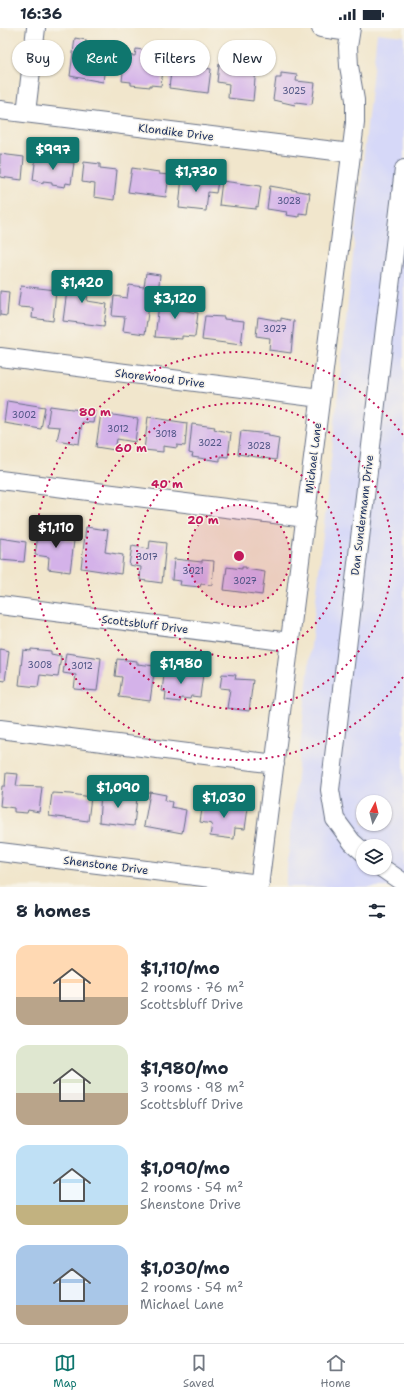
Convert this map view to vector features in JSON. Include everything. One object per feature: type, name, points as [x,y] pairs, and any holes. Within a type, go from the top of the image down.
[{"type":"street","points":[[26,113],[36,28]]},
{"type":"street","points":[[321,28],[350,30]]},
{"type":"street","name":"Michael Lane","points":[[260,886],[355,122],[355,100],[349,66],[348,47],[350,30]]},
{"type":"street","name":"Klondike Drive","points":[[0,110],[351,154]]},
{"type":"street","name":"Dan Sundermann Drive","points":[[356,846],[335,819],[330,790],[404,169]]},
{"type":"street","name":"Shorewood Drive","points":[[0,357],[320,398]]},
{"type":"street","points":[[0,480],[306,518]]},
{"type":"street","name":"Scottsbluff Drive","points":[[0,605],[290,642]]},
{"type":"street","points":[[0,729],[275,764]]},
{"type":"street","name":"Shenstone Drive","points":[[0,852],[260,886]]},
{"type":"street","points":[[392,875],[401,882]]},
{"type":"shaded area","points":[[377,33],[404,36],[404,887],[285,887]]},
{"type":"building","points":[[75,38],[86,40],[75,40]]},
{"type":"building","points":[[136,49],[140,50],[140,76],[162,76],[161,86],[150,85],[150,87],[131,85],[131,82],[122,81],[123,76],[132,76],[132,56],[135,56]]},
{"type":"building","points":[[72,61],[72,76],[104,76],[103,82],[70,76]]},
{"type":"building","points":[[211,69],[208,93],[169,88],[170,76],[210,76]]},
{"type":"building","points":[[218,73],[218,76],[255,76],[253,101],[228,98],[229,84],[217,82]]},
{"type":"building","points":[[281,73],[297,75],[296,81],[315,83],[312,104],[296,102],[295,105],[273,100],[276,78],[281,78]]},
{"type":"building","points":[[0,154],[24,157],[22,180],[0,177]]},
{"type":"building","points":[[36,155],[74,163],[71,184],[66,183],[65,187],[52,185],[52,182],[43,181],[43,183],[33,180]]},
{"type":"building","points":[[84,162],[100,164],[100,168],[117,170],[114,200],[94,197],[95,184],[82,182]]},
{"type":"building","points":[[132,168],[169,175],[166,197],[128,192]]},
{"type":"building","points":[[182,176],[218,181],[216,193],[208,192],[206,211],[179,208]]},
{"type":"building","points":[[222,181],[261,186],[258,207],[256,206],[256,209],[219,205]]},
{"type":"building","points":[[270,186],[310,193],[307,214],[299,213],[299,217],[286,215],[287,212],[267,209]]},
{"type":"building","points":[[146,273],[160,275],[158,294],[153,293],[152,303],[148,303],[149,306],[145,334],[123,331],[125,317],[112,316],[114,296],[127,298],[129,285],[144,287]]},
{"type":"building","points":[[69,275],[90,277],[87,301],[107,304],[104,326],[63,321]]},
{"type":"building","points":[[21,286],[56,290],[53,321],[32,318],[33,308],[18,307]]},
{"type":"building","points":[[0,291],[9,292],[7,316],[0,315]]},
{"type":"building","points":[[160,296],[178,298],[176,309],[198,313],[195,337],[182,336],[182,339],[155,337]]},
{"type":"building","points":[[205,316],[224,317],[224,319],[244,321],[241,345],[202,340]]},
{"type":"building","points":[[258,317],[281,321],[281,318],[294,321],[291,353],[269,350],[270,338],[256,336]]},
{"type":"building","points":[[7,401],[45,407],[41,429],[4,423]]},
{"type":"building","points":[[50,406],[95,412],[93,423],[82,422],[79,444],[57,440],[60,427],[47,426]]},
{"type":"building","points":[[101,413],[138,419],[135,442],[117,439],[115,450],[96,447]]},
{"type":"building","points":[[148,417],[187,423],[185,446],[177,445],[177,448],[163,446],[163,452],[144,450]]},
{"type":"building","points":[[192,424],[215,427],[214,429],[231,433],[228,457],[220,456],[220,461],[192,457],[193,454],[189,453]]},
{"type":"building","points":[[241,431],[269,434],[269,436],[279,438],[276,460],[238,454]]},
{"type":"building","points":[[48,526],[67,528],[65,540],[74,541],[70,572],[48,569],[49,557],[35,555],[38,536],[47,537]]},
{"type":"building","points":[[86,527],[108,530],[105,552],[123,555],[121,574],[81,568]]},
{"type":"building","points":[[0,538],[26,542],[24,562],[0,560]]},
{"type":"building","points":[[150,541],[166,543],[162,583],[140,580],[141,567],[129,565],[132,546],[149,549]]},
{"type":"building","points":[[174,559],[202,562],[202,560],[214,561],[212,585],[201,584],[200,587],[180,585],[181,581],[172,580]]},
{"type":"building","points":[[227,567],[242,569],[242,567],[246,567],[246,569],[265,572],[262,595],[224,590]]},
{"type":"building","points":[[0,649],[9,651],[5,681],[0,680]]},
{"type":"building","points":[[31,649],[51,651],[51,654],[61,656],[58,677],[40,675],[38,687],[19,685],[23,650],[31,651]]},
{"type":"building","points":[[66,653],[101,658],[97,691],[74,689],[76,675],[63,673]]},
{"type":"building","points":[[117,659],[137,661],[137,664],[155,666],[150,701],[119,697],[122,677],[115,676]]},
{"type":"building","points":[[165,667],[184,670],[183,672],[203,674],[200,697],[191,696],[190,699],[181,698],[180,702],[165,700],[166,692],[162,691]]},
{"type":"building","points":[[222,674],[236,675],[235,679],[253,680],[249,711],[227,708],[230,689],[220,688]]},
{"type":"building","points":[[6,773],[18,774],[16,786],[42,787],[39,812],[28,810],[27,813],[14,812],[14,808],[0,806],[2,786],[5,786]]},
{"type":"building","points":[[101,792],[137,797],[134,826],[99,822]]},
{"type":"building","points":[[150,792],[166,795],[165,800],[172,802],[171,807],[186,810],[182,833],[144,826]]},
{"type":"building","points":[[52,793],[91,797],[88,821],[49,816]]},
{"type":"building","points":[[203,803],[248,808],[245,829],[235,828],[234,839],[210,836],[212,824],[200,822]]}]
